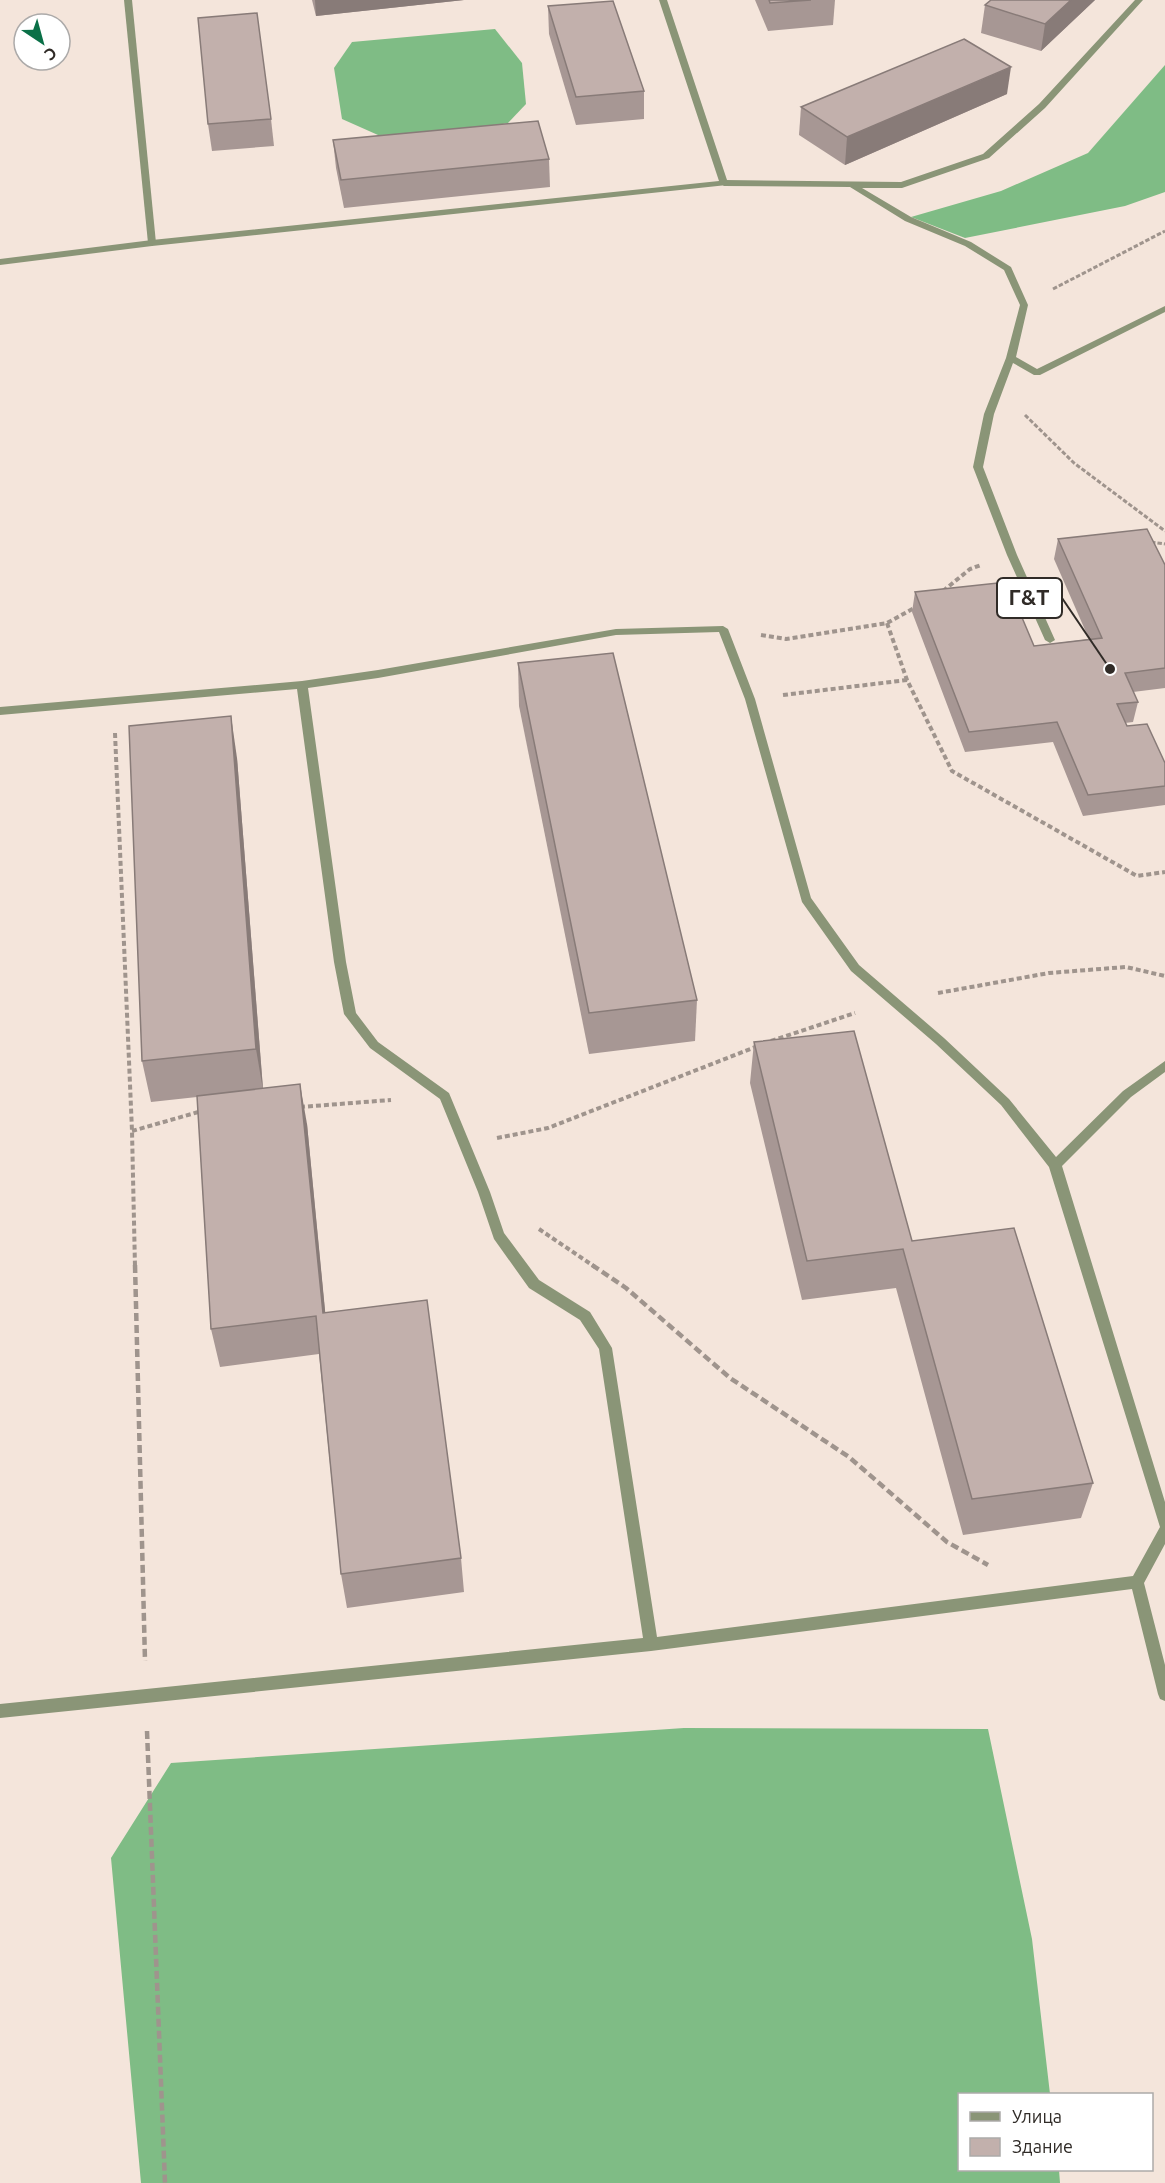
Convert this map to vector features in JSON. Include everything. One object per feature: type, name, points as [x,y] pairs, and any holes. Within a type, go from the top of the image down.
[{"type":"street","points":[[128,0],[152,243]]},
{"type":"street","points":[[663,0],[724,183]]},
{"type":"street","points":[[0,262],[152,243],[724,183],[902,186],[986,156],[1042,106],[1139,0]]},
{"type":"street","points":[[852,185],[908,219],[968,244],[1008,268],[1024,305],[1011,358],[989,414],[978,467],[1012,555],[1050,640]]},
{"type":"street","points":[[1011,358],[1037,373],[1165,309]]},
{"type":"street","points":[[0,711],[302,685],[378,674],[616,632],[723,629],[750,699],[806,899],[855,968],[1005,1102],[1055,1165],[1165,1524]]},
{"type":"street","points":[[302,685],[340,962],[350,1014],[374,1045],[446,1096],[484,1191],[498,1235],[534,1284],[585,1316],[605,1348],[651,1644]]},
{"type":"street","points":[[1055,1165],[1127,1094],[1165,1066]]},
{"type":"street","points":[[1165,1531],[1137,1582],[1165,1694]]},
{"type":"street","points":[[0,1711],[651,1644],[1137,1582]]},
{"type":"path","points":[[1024,305],[1165,231]]},
{"type":"path","points":[[1000,387],[1047,440],[1122,502],[1165,531]]},
{"type":"path","points":[[1146,542],[1165,544]]},
{"type":"path","points":[[935,597],[970,569],[1012,555]]},
{"type":"path","points":[[723,629],[786,639],[887,623],[926,602]]},
{"type":"path","points":[[887,623],[907,680],[952,771],[1137,876],[1165,873]]},
{"type":"path","points":[[750,699],[907,680]]},
{"type":"path","points":[[113,701],[132,1131],[146,1696],[165,2183]]},
{"type":"path","points":[[465,1144],[548,1128],[797,1030],[893,1001],[1049,973],[1126,968],[1165,976]]},
{"type":"path","points":[[294,1107],[446,1096]]},
{"type":"path","points":[[132,1131],[197,1112],[208,1111]]},
{"type":"path","points":[[484,1191],[626,1288],[730,1378],[849,1457],[947,1542],[1042,1594]]},
{"type":"green space","points":[[495,29],[522,63],[526,104],[508,123],[449,134],[378,135],[342,119],[334,68],[352,42]]},
{"type":"green space","points":[[1165,65],[1165,192],[1125,206],[965,238],[911,217],[1001,191],[1088,153]]},
{"type":"green space","points":[[684,1728],[988,1729],[1032,1939],[1050,2093],[958,2093],[958,2171],[1059,2171],[1060,2183],[141,2183],[111,1858],[171,1763]]},
{"type":"building","points":[[769,0],[811,0],[770,3]]},
{"type":"building","points":[[991,0],[1071,0],[1045,24],[985,5]]},
{"type":"building","points":[[613,1],[644,91],[576,97],[548,6]]},
{"type":"building","points":[[257,13],[271,119],[208,124],[198,18]]},
{"type":"building","points":[[964,39],[1011,67],[847,137],[801,107]]},
{"type":"building","points":[[538,121],[549,159],[341,180],[333,140]]},
{"type":"building","points":[[1147,529],[1165,565],[1165,668],[1125,673],[1138,702],[1117,704],[1127,726],[1147,724],[1165,763],[1165,786],[1088,795],[1057,722],[969,732],[915,592],[1007,582],[1034,646],[1102,638],[1058,539]]},
{"type":"building","points":[[613,653],[697,1000],[589,1013],[518,663]]},
{"type":"building","points":[[231,716],[256,1049],[142,1061],[129,726]]},
{"type":"building","points":[[854,1031],[912,1241],[1014,1228],[1093,1483],[972,1499],[903,1249],[807,1261],[754,1042]]},
{"type":"building","points":[[300,1084],[323,1313],[427,1300],[461,1558],[341,1574],[316,1316],[211,1329],[197,1096]]},
{"type":"place","name":"Г&Т","points":[[1110,669]]}]
